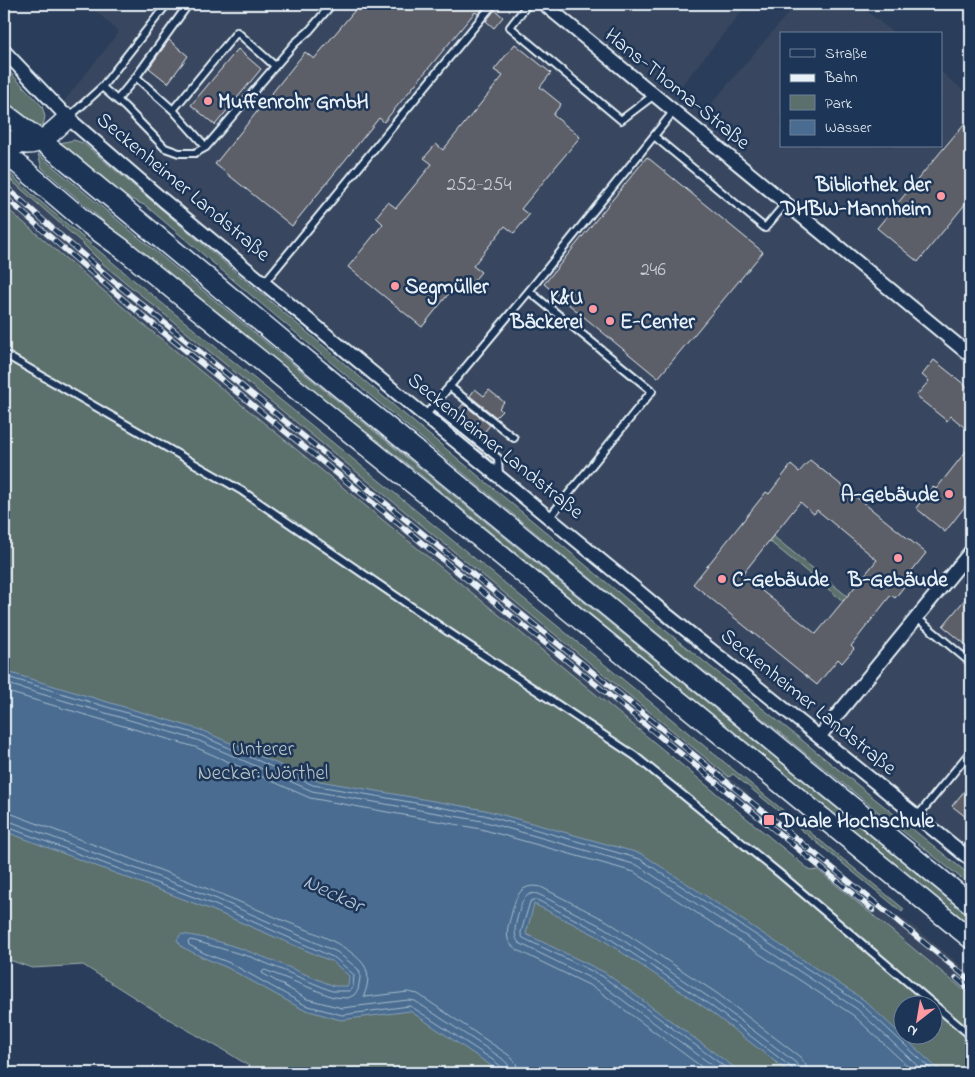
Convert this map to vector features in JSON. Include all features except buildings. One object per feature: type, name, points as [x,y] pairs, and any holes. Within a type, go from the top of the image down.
[{"type":"main road","points":[[4,113],[69,164],[971,904]]},
{"type":"main road","points":[[4,138],[22,144],[41,142],[68,118]]},
{"type":"main road","points":[[4,152],[80,217],[124,250],[443,508],[971,939]]},
{"type":"street","name":"Hans-Thoma-Straße","points":[[544,4],[971,356]]},
{"type":"street","name":"Seckenheimer Landstraße","points":[[4,51],[68,118],[163,200],[661,610],[971,860]]},
{"type":"street","points":[[819,737],[971,552]]},
{"type":"lane","points":[[68,118],[102,87],[167,4]]},
{"type":"lane","points":[[117,100],[185,9],[178,4]]},
{"type":"lane","points":[[102,87],[165,148],[180,153],[195,152],[206,147],[295,43],[309,31],[332,4]]},
{"type":"lane","points":[[264,283],[493,4]]},
{"type":"lane","points":[[528,4],[510,27],[621,120],[654,95]]},
{"type":"lane","points":[[173,110],[237,32],[275,66]]},
{"type":"lane","points":[[136,77],[173,110],[206,147]]},
{"type":"lane","points":[[425,416],[529,291],[674,111]]},
{"type":"lane","points":[[654,136],[765,228],[786,203]]},
{"type":"lane","points":[[529,291],[652,391],[549,518]]},
{"type":"lane","points":[[4,354],[242,491],[635,756],[779,873],[971,1036]]},
{"type":"lane","points":[[450,386],[514,438]]},
{"type":"lane","points":[[433,406],[498,458],[499,477]]},
{"type":"lane","points":[[917,618],[971,663]]},
{"type":"lane","points":[[917,817],[971,750]]},
{"type":"shaded area","points":[[88,4],[748,4],[676,92],[706,110],[796,4],[858,4],[893,32],[780,32],[780,148],[942,148],[942,73],[971,97],[971,852],[203,225],[61,105],[119,32]]},
{"type":"shaded area","points":[[4,174],[103,264],[750,794],[744,800],[648,722],[641,731],[144,325],[4,206]]},
{"type":"shaded area","points":[[819,861],[892,921],[898,916],[911,924],[971,974],[971,996],[818,870],[811,871]]},
{"type":"green space","points":[[4,66],[42,106],[45,117],[42,129],[37,130],[4,102]]},
{"type":"green space","points":[[74,140],[83,143],[630,602],[971,876],[971,886],[556,549],[146,206],[122,195],[59,143]]},
{"type":"green space","points":[[38,154],[971,918],[971,927],[416,471],[115,231],[42,168]]},
{"type":"green space","points":[[4,168],[35,197],[130,277],[904,909],[902,912],[733,774],[729,777],[103,264],[4,174]]},
{"type":"green space","name":"Unterer Neckar: Wörthel","points":[[4,206],[144,325],[811,871],[818,870],[971,996],[971,1073],[260,1073],[165,1017],[83,965],[32,968],[4,958]]},
{"type":"green space","points":[[773,536],[847,596],[843,601],[769,541]]},
{"type":"water","name":"Neckar","points":[[4,671],[201,730],[314,780],[485,810],[642,854],[864,1000],[892,1026],[892,1044],[911,1044],[942,1073],[790,1073],[707,1009],[597,936],[534,904],[526,934],[604,972],[742,1073],[502,1073],[410,1011],[341,1020],[302,1009],[228,968],[182,947],[177,940],[181,934],[220,942],[259,955],[334,986],[348,986],[349,976],[333,962],[212,910],[4,831]]},
{"type":"railway","points":[[4,185],[117,284],[971,981]]},
{"type":"railway","points":[[4,196],[131,306],[873,910]]},
{"type":"railway","points":[[956,978],[971,991]]},
{"type":"place","name":"Muffenrohr GmbH","points":[[208,101]]},
{"type":"place","name":"Bibliothek der DHBW-Mannheim","points":[[941,196]]},
{"type":"place","name":"Segmüller","points":[[395,286]]},
{"type":"place","name":"K&U Bäckerei","points":[[593,309]]},
{"type":"place","name":"E-Center","points":[[610,321]]},
{"type":"place","name":"A-Gebäude","points":[[949,494]]},
{"type":"place","name":"B-Gebäude","points":[[898,558]]},
{"type":"place","name":"C-Gebäude","points":[[722,579]]},
{"type":"place","name":"Duale Hochschule","points":[[769,820]]}]
